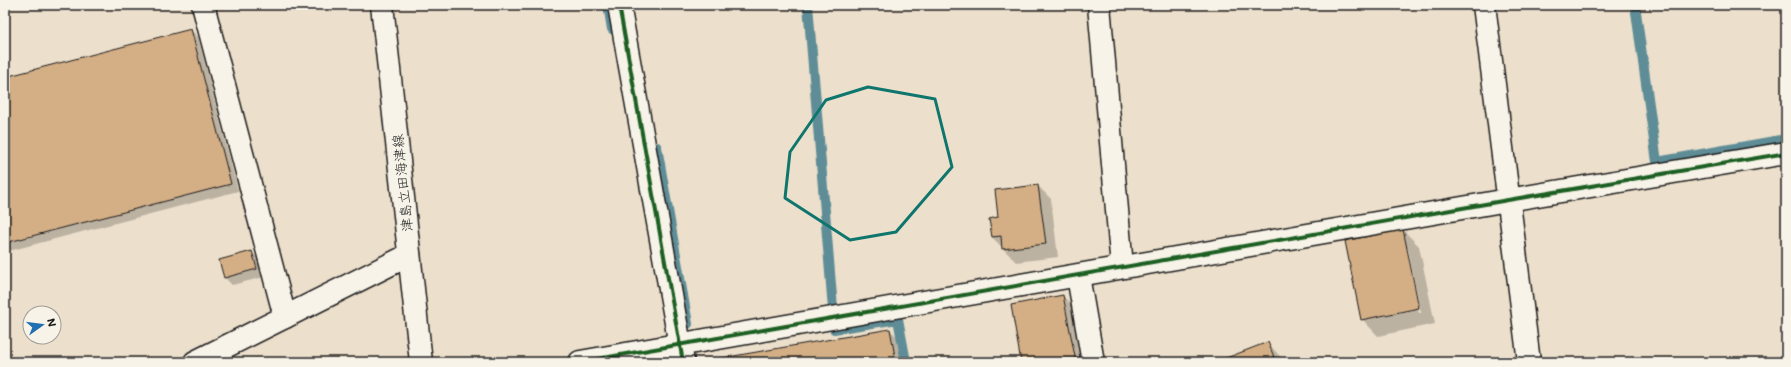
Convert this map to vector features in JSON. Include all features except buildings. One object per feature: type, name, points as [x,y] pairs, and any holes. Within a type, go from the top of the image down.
[{"type":"street","points":[[203,5],[285,317]]},
{"type":"street","name":"津島立田海津線","points":[[382,5],[421,362]]},
{"type":"street","points":[[619,5],[682,353]]},
{"type":"street","points":[[1099,5],[1122,267]]},
{"type":"street","points":[[1484,5],[1529,362]]},
{"type":"street","points":[[580,362],[682,353],[1122,267],[1786,153]]},
{"type":"street","points":[[195,362],[409,255]]},
{"type":"street","points":[[1078,276],[1093,362]]},
{"type":"highlighted area","points":[[868,87],[935,99],[952,167],[896,232],[850,240],[785,198],[790,152],[826,100]]},
{"type":"waterway","points":[[608,5],[612,29]]},
{"type":"waterway","points":[[808,5],[833,309]]},
{"type":"waterway","points":[[1635,5],[1657,162],[1786,139]]},
{"type":"waterway","points":[[657,147],[688,324]]},
{"type":"waterway","points":[[834,329],[898,319],[906,362]]},
{"type":"cycle path","points":[[619,5],[683,362]]},
{"type":"cycle path","points":[[580,362],[1786,153]]}]
